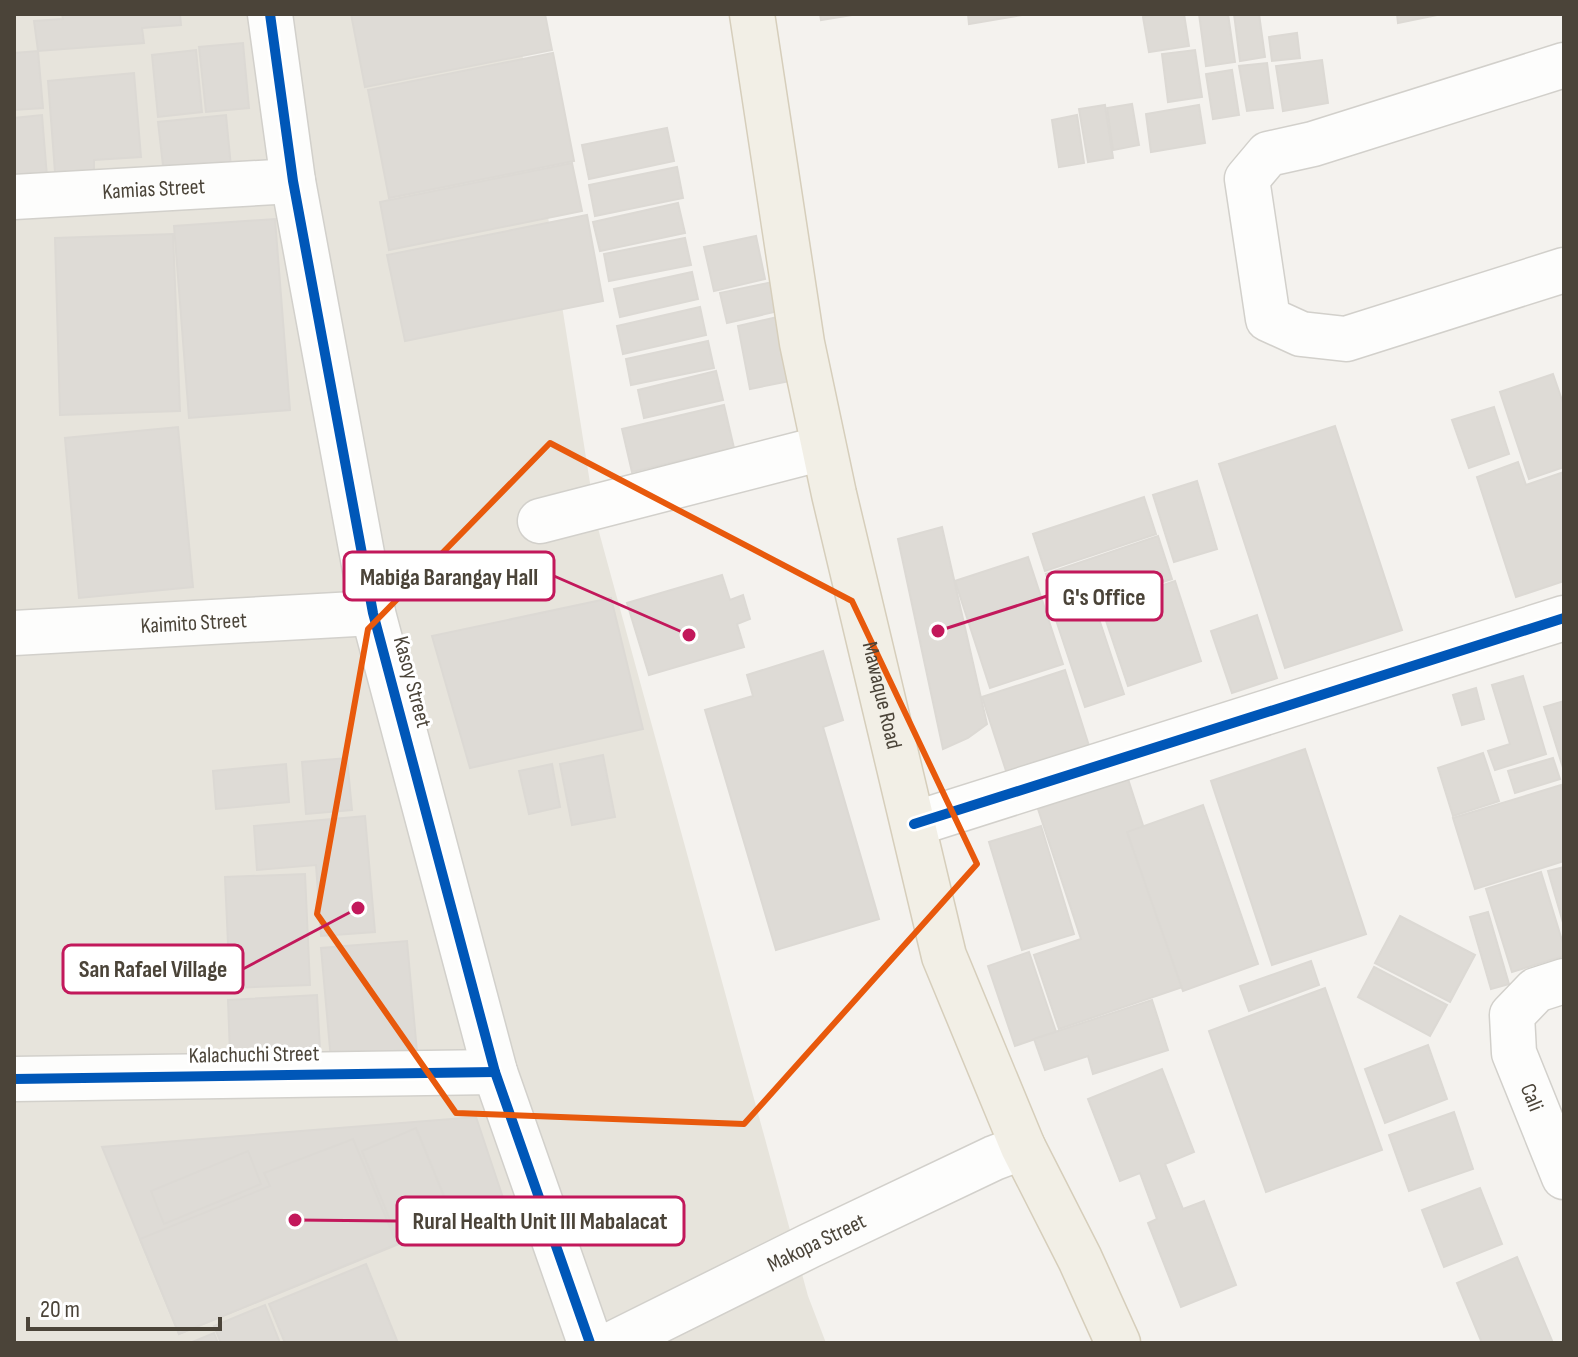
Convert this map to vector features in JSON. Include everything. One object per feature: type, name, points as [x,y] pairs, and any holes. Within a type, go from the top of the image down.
[{"type":"main road","name":"Mawaque Road","points":[[752,14],[802,343],[823,448],[944,956],[1023,1147],[1080,1259],[1118,1343]]},
{"type":"street","name":"Kasoy Street","points":[[270,14],[293,181],[373,613],[495,1072],[590,1343]]},
{"type":"street","points":[[1564,65],[1313,144],[1268,154],[1247,179],[1268,319],[1301,334],[1346,339],[1564,270]]},
{"type":"street","name":"Kamias Street","points":[[14,197],[293,181]]},
{"type":"street","points":[[540,521],[823,448]]},
{"type":"street","name":"Kaimito Street","points":[[14,633],[373,613]]},
{"type":"street","points":[[914,824],[1564,618]]},
{"type":"street","name":"Cali","points":[[1564,981],[1536,990],[1512,1015],[1514,1053],[1564,1177]]},
{"type":"street","name":"Kalachuchi Street","points":[[14,1079],[495,1072]]},
{"type":"street","name":"Makopa Street","points":[[614,1343],[809,1246],[1023,1147]]},
{"type":"highlighted area","points":[[550,443],[852,601],[977,864],[744,1124],[456,1113],[317,914],[368,629]]},
{"type":"shaded area","points":[[14,14],[516,14],[596,521],[808,1296],[826,1343],[14,1343]]},
{"type":"building","points":[[62,14],[180,14],[181,25],[142,28],[144,43],[38,51],[34,21],[63,19]]},
{"type":"building","points":[[351,14],[545,14],[552,50],[365,87]]},
{"type":"building","points":[[820,14],[858,14],[821,20]]},
{"type":"building","points":[[968,14],[1028,14],[969,24]]},
{"type":"building","points":[[1184,14],[1189,46],[1149,52],[1143,17]]},
{"type":"building","points":[[1199,14],[1228,14],[1235,62],[1206,66]]},
{"type":"building","points":[[1234,14],[1259,14],[1265,57],[1240,61]]},
{"type":"building","points":[[1397,14],[1442,14],[1398,23]]},
{"type":"building","points":[[1297,33],[1300,58],[1272,61],[1269,37]]},
{"type":"building","points":[[243,43],[249,108],[206,112],[199,47]]},
{"type":"building","points":[[196,50],[202,112],[158,117],[152,55]]},
{"type":"building","points":[[1195,50],[1202,97],[1168,102],[1162,54]]},
{"type":"building","points":[[38,51],[43,108],[14,110],[14,53]]},
{"type":"building","points":[[553,53],[574,161],[389,198],[368,90]]},
{"type":"building","points":[[1322,60],[1328,103],[1283,111],[1276,66]]},
{"type":"building","points":[[1267,63],[1273,108],[1247,111],[1239,66]]},
{"type":"building","points":[[1232,70],[1239,115],[1213,119],[1206,74]]},
{"type":"building","points":[[134,73],[141,157],[94,160],[94,180],[56,185],[48,81]]},
{"type":"building","points":[[1132,104],[1139,145],[1113,150],[1107,108]]},
{"type":"building","points":[[1105,105],[1113,158],[1088,162],[1079,109]]},
{"type":"building","points":[[1199,105],[1205,143],[1151,152],[1146,114]]},
{"type":"building","points":[[42,115],[47,177],[14,180],[14,118]]},
{"type":"building","points":[[226,115],[231,167],[164,174],[158,122]]},
{"type":"building","points":[[1077,115],[1084,163],[1059,167],[1052,120]]},
{"type":"building","points":[[667,128],[674,161],[589,179],[582,145]]},
{"type":"building","points":[[572,163],[582,211],[389,250],[380,202]]},
{"type":"building","points":[[677,167],[683,198],[595,216],[589,185]]},
{"type":"building","points":[[678,203],[685,233],[600,251],[593,222]]},
{"type":"building","points":[[587,215],[603,301],[405,341],[387,255]]},
{"type":"building","points":[[275,219],[290,410],[189,418],[174,226]]},
{"type":"building","points":[[173,234],[180,411],[60,415],[55,238]]},
{"type":"building","points":[[756,236],[765,279],[714,291],[704,247]]},
{"type":"building","points":[[685,238],[691,265],[609,281],[604,254]]},
{"type":"building","points":[[692,272],[698,299],[620,317],[614,289]]},
{"type":"building","points":[[782,280],[787,309],[727,323],[720,293]]},
{"type":"building","points":[[700,307],[706,335],[623,354],[617,326]]},
{"type":"building","points":[[782,316],[795,380],[750,389],[738,326]]},
{"type":"building","points":[[708,341],[714,368],[631,385],[626,359]]},
{"type":"building","points":[[716,371],[723,400],[644,418],[638,390]]},
{"type":"building","points":[[1553,374],[1564,406],[1564,467],[1529,479],[1500,392]]},
{"type":"building","points":[[724,405],[734,448],[632,472],[622,429]]},
{"type":"building","points":[[1494,407],[1509,454],[1469,468],[1452,420]]},
{"type":"building","points":[[1335,426],[1402,630],[1285,668],[1219,464]]},
{"type":"building","points":[[178,427],[193,587],[79,598],[65,438]]},
{"type":"building","points":[[1518,462],[1526,485],[1564,472],[1564,581],[1516,597],[1477,477]]},
{"type":"building","points":[[1197,481],[1217,549],[1174,562],[1153,495]]},
{"type":"building","points":[[1144,497],[1156,534],[1045,571],[1033,534]]},
{"type":"building","points":[[942,527],[987,724],[968,738],[943,749],[898,539]]},
{"type":"building","points":[[1158,536],[1172,579],[1059,616],[1046,574]]},
{"type":"building","points":[[1028,557],[1063,664],[990,688],[955,581]]},
{"type":"building","points":[[722,575],[730,600],[743,595],[750,619],[737,624],[744,647],[649,675],[627,603]]},
{"type":"building","points":[[1175,581],[1201,661],[1128,686],[1101,606]]},
{"type":"building","points":[[611,598],[643,729],[470,768],[432,636]]},
{"type":"building","points":[[1095,607],[1124,694],[1085,707],[1056,620]]},
{"type":"building","points":[[1257,615],[1277,678],[1232,693],[1211,631]]},
{"type":"building","points":[[823,651],[843,720],[823,727],[879,919],[776,950],[705,710],[753,696],[747,675]]},
{"type":"building","points":[[1065,670],[1091,752],[1009,780],[982,697]]},
{"type":"building","points":[[1523,676],[1546,754],[1495,770],[1488,751],[1510,744],[1492,685]]},
{"type":"building","points":[[1476,688],[1484,719],[1462,725],[1453,695]]},
{"type":"building","points":[[1564,701],[1564,771],[1544,707]]},
{"type":"building","points":[[1305,749],[1366,934],[1272,965],[1211,781]]},
{"type":"building","points":[[1483,753],[1499,801],[1453,816],[1438,768]]},
{"type":"building","points":[[603,755],[615,817],[572,825],[560,764]]},
{"type":"building","points":[[347,758],[352,810],[306,814],[302,762]]},
{"type":"building","points":[[1553,758],[1560,779],[1515,793],[1508,771]]},
{"type":"building","points":[[286,764],[289,802],[216,809],[213,771]]},
{"type":"building","points":[[552,764],[560,807],[529,814],[519,771]]},
{"type":"building","points":[[1128,779],[1194,983],[1059,1029],[1034,955],[1081,939],[1038,809]]},
{"type":"building","points":[[1561,785],[1564,795],[1564,861],[1475,889],[1453,818]]},
{"type":"building","points":[[1203,805],[1258,964],[1183,991],[1127,832]]},
{"type":"building","points":[[365,816],[375,932],[321,936],[316,865],[257,870],[254,826]]},
{"type":"building","points":[[1041,826],[1074,934],[1022,950],[989,842]]},
{"type":"building","points":[[1564,867],[1564,926],[1548,871]]},
{"type":"building","points":[[1541,872],[1564,956],[1512,972],[1486,889]]},
{"type":"building","points":[[305,874],[310,985],[230,988],[225,877]]},
{"type":"building","points":[[1488,912],[1509,984],[1491,989],[1470,917]]},
{"type":"building","points":[[1400,916],[1475,955],[1450,1002],[1375,963]]},
{"type":"building","points":[[407,941],[417,1052],[331,1060],[321,948]]},
{"type":"building","points":[[1029,952],[1056,1032],[1015,1046],[988,966]]},
{"type":"building","points":[[1311,961],[1319,985],[1249,1011],[1240,986]]},
{"type":"building","points":[[1374,967],[1447,1005],[1430,1036],[1358,997]]},
{"type":"building","points":[[1325,988],[1382,1150],[1266,1192],[1209,1031]]},
{"type":"building","points":[[317,995],[320,1050],[230,1054],[228,1000]]},
{"type":"building","points":[[1152,1000],[1168,1050],[1093,1074],[1088,1056],[1045,1070],[1034,1039]]},
{"type":"building","points":[[1428,1045],[1447,1099],[1385,1123],[1365,1069]]},
{"type":"building","points":[[1162,1069],[1194,1152],[1165,1164],[1183,1209],[1204,1201],[1236,1285],[1181,1307],[1148,1223],[1157,1219],[1140,1173],[1120,1181],[1088,1099]]},
{"type":"building","points":[[1454,1112],[1473,1169],[1409,1191],[1389,1135]]},
{"type":"building","points":[[476,1117],[504,1201],[179,1334],[102,1147]]},
{"type":"building","points":[[416,1128],[453,1218],[398,1240],[362,1151]]},
{"type":"building","points":[[353,1139],[397,1244],[179,1334],[140,1239],[270,1186],[264,1173]]},
{"type":"building","points":[[248,1151],[261,1184],[164,1224],[151,1191]]},
{"type":"building","points":[[1480,1188],[1502,1244],[1444,1267],[1422,1210]]},
{"type":"building","points":[[1517,1257],[1553,1343],[1482,1343],[1457,1283]]},
{"type":"building","points":[[366,1264],[398,1343],[285,1343],[269,1304]]},
{"type":"building","points":[[265,1305],[280,1343],[221,1343],[214,1326]]},
{"type":"building","points":[[214,1333],[218,1343],[190,1343]]},
{"type":"cycle path","points":[[270,14],[293,181],[373,613],[495,1072],[590,1343]]},
{"type":"cycle path","points":[[914,824],[1564,618]]},
{"type":"cycle path","points":[[14,1079],[495,1072]]},
{"type":"place","name":"G's Office","points":[[938,631]]},
{"type":"place","name":"Mabiga Barangay Hall","points":[[689,635]]},
{"type":"place","name":"San Rafael Village","points":[[358,908]]},
{"type":"place","name":"Rural Health Unit III Mabalacat","points":[[295,1220]]}]
